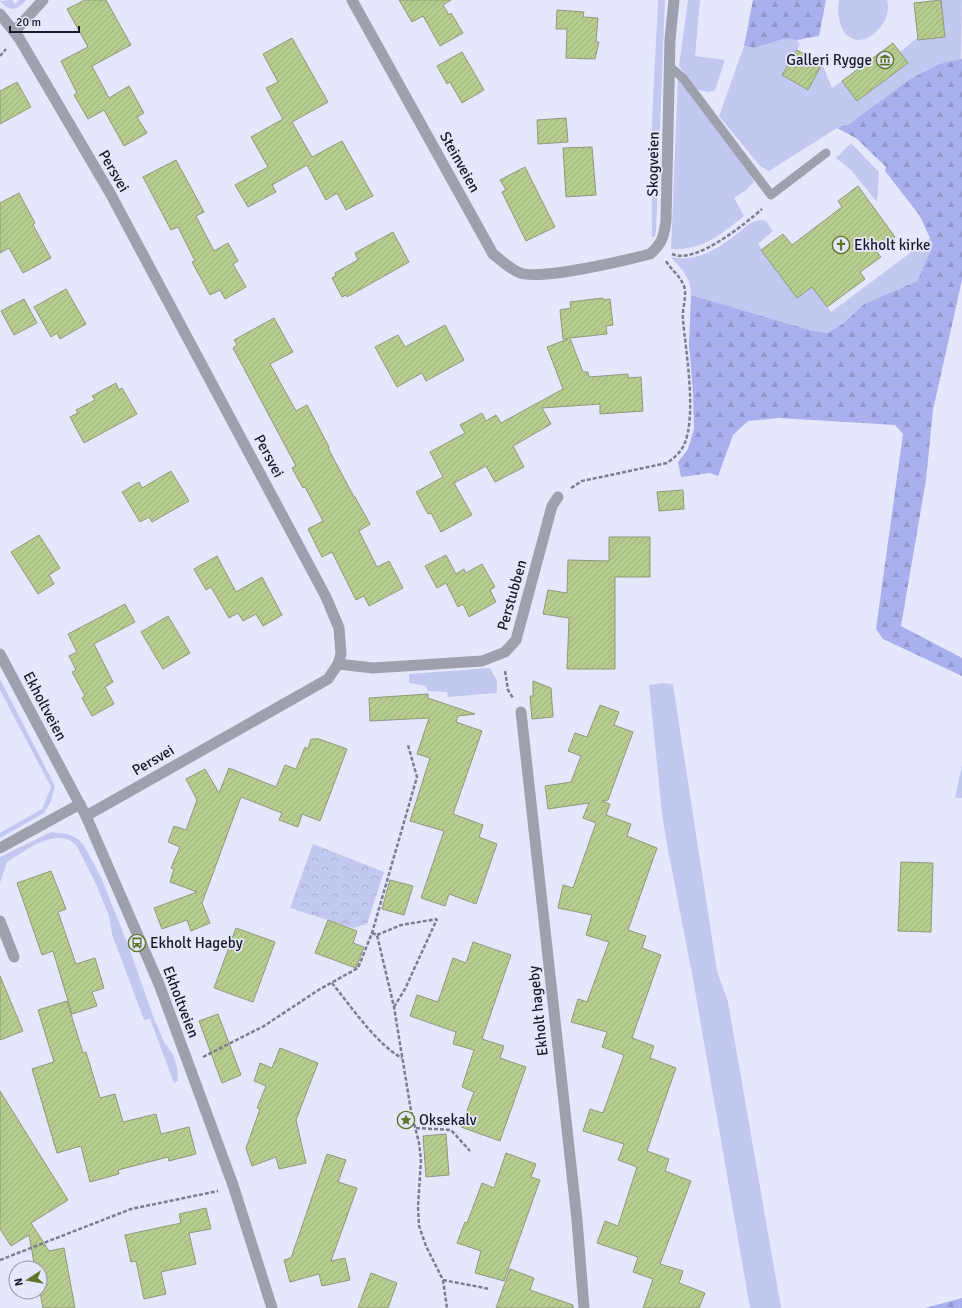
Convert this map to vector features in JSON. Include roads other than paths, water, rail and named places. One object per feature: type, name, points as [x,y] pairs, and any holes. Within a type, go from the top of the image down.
[{"type":"street","points":[[14,32],[43,0]]},
{"type":"street","name":"Steinveien","points":[[352,0],[493,254],[519,273],[543,274],[584,269],[650,254],[659,247]]},
{"type":"street","name":"Skogveien","points":[[659,247],[664,239],[666,221],[670,67],[674,0]]},
{"type":"street","name":"Persvei","points":[[0,14],[14,32],[110,193],[326,597],[339,628],[341,654],[338,664],[328,679],[86,816]]},
{"type":"street","name":"Perstubben","points":[[338,664],[373,668],[446,665],[482,662],[505,652],[516,640],[552,506],[558,497]]},
{"type":"street","name":"Ekholtveien","points":[[0,654],[86,816],[159,984],[233,1185],[272,1308]]},
{"type":"street","name":"Ekholt hageby","points":[[521,712],[577,1220],[584,1308]]},
{"type":"street","points":[[0,848],[80,804]]},
{"type":"street","points":[[0,921],[14,957]]},
{"type":"lane","points":[[670,67],[683,78],[771,195],[826,153]]},
{"type":"place","name":"Galleri Rygge","points":[[885,60]]},
{"type":"place","name":"Ekholt kirke","points":[[841,245]]},
{"type":"place","name":"Ekholt Hageby","points":[[137,943]]},
{"type":"place","name":"Oksekalv","points":[[406,1120]]}]
